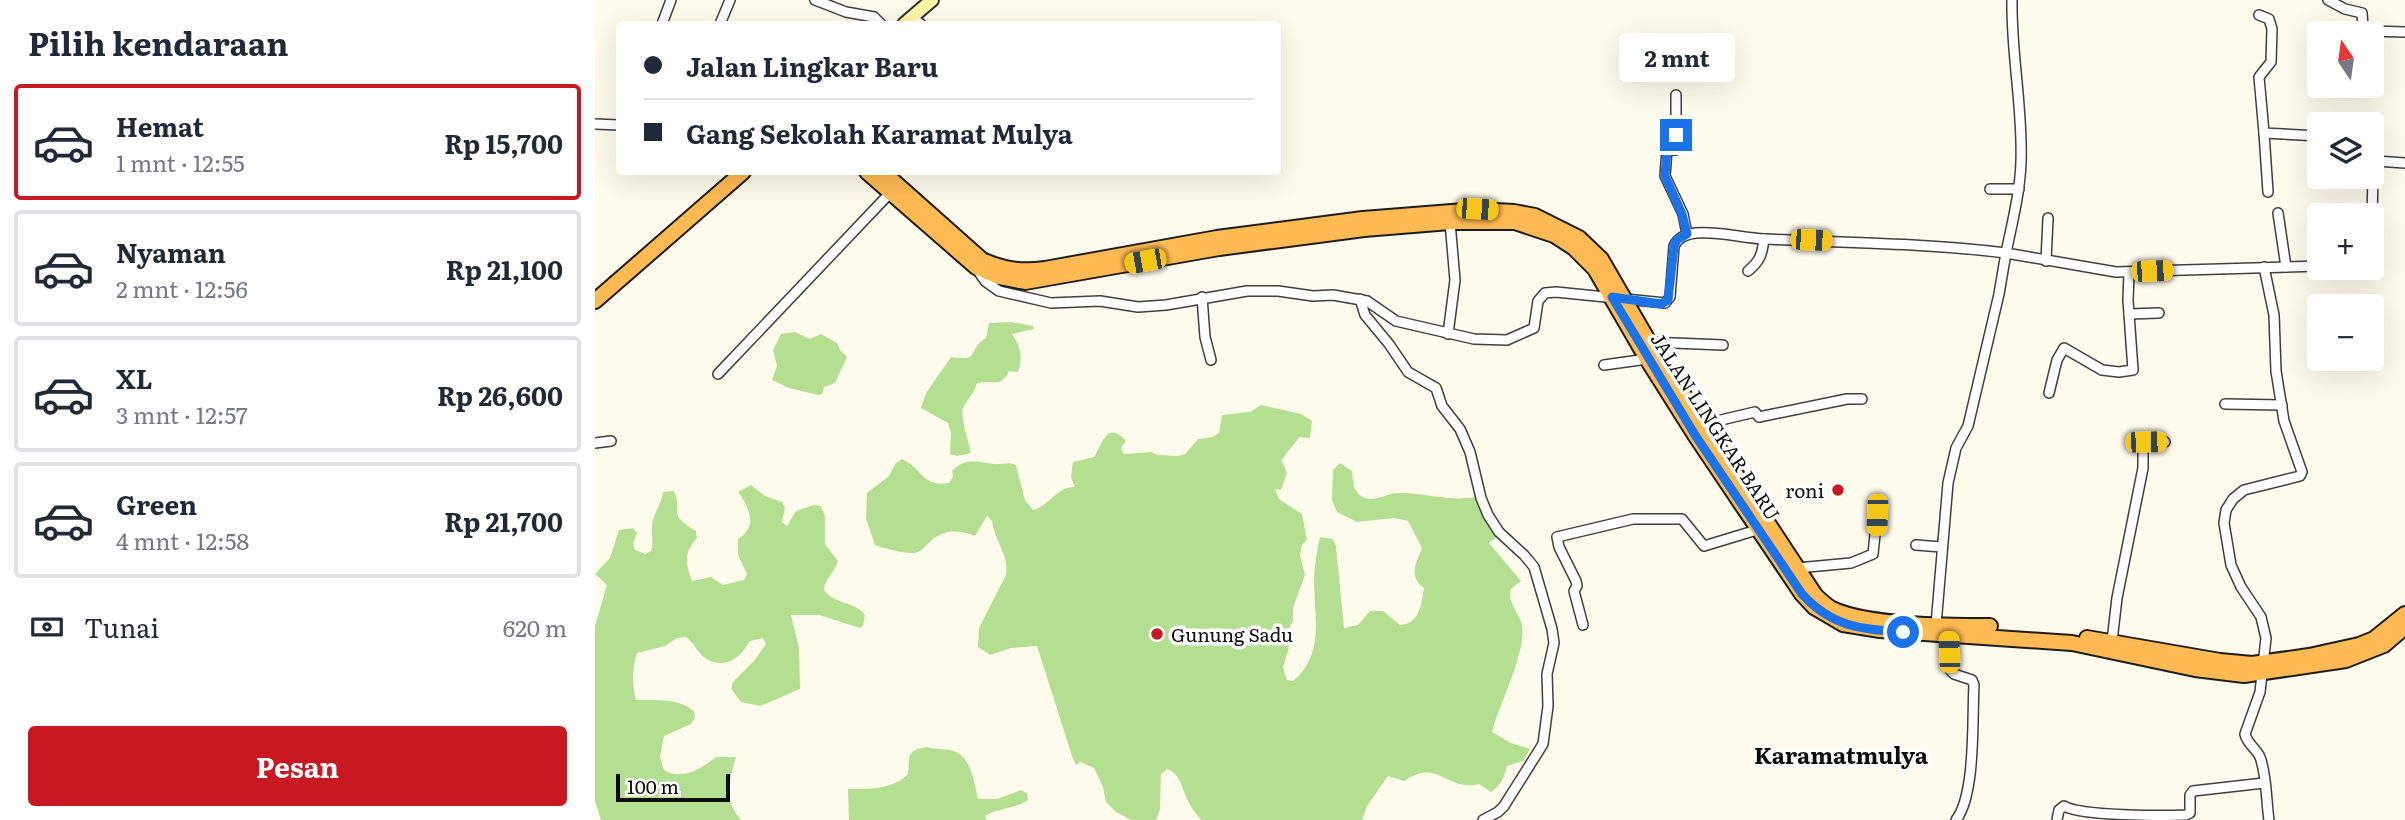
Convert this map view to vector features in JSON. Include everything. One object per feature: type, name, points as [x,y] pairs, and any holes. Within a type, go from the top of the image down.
[{"type":"highway","points":[[595,301],[740,175]]},
{"type":"highway","name":"JALAN LINGKAR BARU","points":[[871,175],[976,267],[999,277],[1025,282],[1219,248],[1364,229],[1450,222],[1515,222],[1554,235],[1586,259],[1619,298],[1705,424],[1815,595],[1832,608],[1883,620],[1991,636],[2072,643],[2195,669],[2244,675],[2359,645],[2374,639],[2405,614]]},
{"type":"highway","name":"JALAN LINGKAR BARU","points":[[886,175],[982,260],[999,268],[1030,271],[1217,238],[1363,219],[1477,209],[1535,216],[1579,238],[1601,259],[1647,359],[1695,435],[1802,594],[1814,607],[1843,624],[1880,630],[1994,626],[2112,641],[2263,668],[2346,660],[2384,645],[2405,627]]},
{"type":"main road","points":[[913,21],[932,0]]},
{"type":"street","points":[[663,21],[671,0]]},
{"type":"street","points":[[721,21],[730,0]]},
{"type":"street","points":[[815,0],[846,12],[874,17],[878,21]]},
{"type":"street","points":[[1956,820],[1962,812],[1968,793],[1974,685],[1972,680],[1950,670],[1944,629],[1942,547],[1948,483],[1956,448],[1968,426],[1999,294],[2019,189],[2021,124],[2013,44],[2012,0]]},
{"type":"street","points":[[2328,0],[2345,9],[2362,13],[2363,27],[2369,31],[2405,32]]},
{"type":"street","points":[[2259,15],[2269,19],[2272,29],[2271,62],[2259,77],[2268,192]]},
{"type":"street","points":[[1676,95],[1676,150],[1667,150],[1665,176],[1682,214],[1687,234]]},
{"type":"street","points":[[595,124],[616,125]]},
{"type":"street","points":[[2264,134],[2307,135]]},
{"type":"street","points":[[2384,162],[2405,163]]},
{"type":"street","points":[[1990,189],[2019,189]]},
{"type":"street","points":[[718,374],[891,192]]},
{"type":"street","points":[[2278,213],[2286,267]]},
{"type":"street","points":[[2046,261],[2048,218]]},
{"type":"street","points":[[1448,334],[1455,280],[1450,222]]},
{"type":"street","points":[[976,267],[985,281],[999,291],[1051,303],[1100,301],[1138,307],[1247,291],[1277,291],[1360,299],[1372,303],[1396,321],[1474,339],[1507,341],[1534,328],[1538,301],[1545,293],[1661,304],[1668,300],[1677,240],[1687,234],[1699,232],[1763,239],[1946,245],[2006,253],[2100,271],[2307,266]]},
{"type":"street","points":[[1748,271],[1759,262],[1763,239]]},
{"type":"street","points":[[2264,267],[2274,315],[2276,371],[2284,421],[2301,474],[2244,490],[2228,504],[2224,523],[2233,571],[2261,617],[2264,628],[2266,648],[2260,692],[2245,734],[2260,757],[2269,820]]},
{"type":"street","points":[[2049,393],[2057,360],[2065,348],[2102,370],[2133,370],[2129,272]]},
{"type":"street","points":[[1202,297],[1205,337],[1211,360]]},
{"type":"street","points":[[1360,299],[1364,315],[1408,372],[1438,391],[1442,406],[1460,429],[1470,452],[1488,515],[1499,532],[1530,561],[1544,596],[1554,643],[1547,674],[1548,706],[1543,744],[1509,799],[1498,812],[1483,820]]},
{"type":"street","points":[[2129,314],[2159,313]]},
{"type":"street","points":[[1649,342],[1723,345]]},
{"type":"street","points":[[1604,365],[1647,359]]},
{"type":"street","points":[[1705,424],[1755,412],[1759,417],[1847,398],[1862,399]]},
{"type":"street","points":[[2225,404],[2282,405]]},
{"type":"street","points":[[595,443],[611,441]]},
{"type":"street","points":[[2112,641],[2117,598],[2143,468],[2143,444],[2165,442]]},
{"type":"street","points":[[1797,568],[1851,563],[1873,554],[1877,515]]},
{"type":"street","points":[[1583,625],[1574,591],[1577,584],[1557,537],[1647,518],[1682,519],[1704,546],[1759,529]]},
{"type":"street","points":[[1916,545],[1942,547]]},
{"type":"street","points":[[2057,820],[2059,810],[2064,806],[2074,810],[2186,815],[2190,813],[2190,795],[2193,792],[2264,783]]},
{"type":"green space","points":[[1012,322],[1033,326],[1034,329],[1012,334],[1020,353],[1018,372],[1009,371],[1000,381],[977,383],[962,412],[971,453],[957,456],[950,454],[951,433],[948,423],[921,408],[926,393],[951,357],[970,356],[986,338],[989,323]]},
{"type":"green space","points":[[795,332],[810,339],[821,334],[837,343],[847,357],[835,383],[824,387],[822,394],[789,388],[772,380],[777,366],[773,350],[781,334]]},
{"type":"green space","points":[[1261,405],[1301,414],[1312,421],[1310,438],[1299,437],[1282,461],[1287,473],[1281,490],[1275,489],[1279,499],[1302,514],[1307,540],[1302,545],[1300,555],[1305,575],[1293,608],[1289,648],[1283,667],[1287,680],[1293,681],[1303,671],[1314,647],[1314,576],[1320,537],[1333,539],[1336,546],[1344,628],[1358,625],[1370,611],[1383,611],[1400,625],[1407,624],[1416,617],[1420,606],[1424,588],[1416,579],[1415,570],[1422,548],[1408,521],[1394,518],[1357,522],[1337,512],[1332,500],[1333,470],[1340,463],[1352,471],[1356,491],[1365,498],[1375,499],[1394,493],[1474,497],[1499,536],[1489,543],[1521,581],[1511,589],[1510,594],[1522,625],[1522,636],[1517,663],[1492,732],[1511,743],[1530,749],[1523,761],[1507,766],[1500,784],[1491,792],[1479,784],[1458,784],[1426,772],[1404,781],[1388,776],[1367,806],[1362,820],[1201,820],[1189,804],[1178,778],[1167,769],[1161,774],[1160,809],[1156,820],[1131,820],[1116,812],[1106,802],[1103,787],[1094,768],[1081,762],[1076,765],[1037,646],[1011,648],[990,655],[978,647],[979,628],[1006,575],[1004,554],[992,521],[987,516],[975,536],[948,532],[937,536],[919,551],[910,553],[875,545],[866,519],[867,493],[889,476],[896,463],[902,459],[928,480],[940,484],[949,483],[953,477],[952,471],[967,462],[1016,465],[1025,500],[1033,510],[1063,490],[1075,487],[1071,477],[1073,462],[1094,457],[1110,433],[1119,435],[1126,441],[1121,448],[1124,454],[1151,452],[1178,456],[1185,454],[1198,439],[1219,433],[1222,415],[1250,412]]},
{"type":"green space","points":[[751,485],[765,496],[782,502],[785,508],[782,522],[787,526],[796,511],[814,505],[821,506],[825,516],[825,544],[838,561],[824,590],[861,611],[865,615],[863,626],[860,628],[819,615],[791,615],[799,648],[800,689],[760,706],[741,702],[732,690],[732,683],[754,661],[766,644],[763,638],[750,641],[737,657],[720,663],[706,659],[686,637],[637,653],[633,677],[636,700],[674,702],[694,711],[695,718],[691,724],[664,736],[660,757],[664,770],[684,774],[698,769],[716,757],[736,757],[729,790],[735,813],[741,820],[601,820],[595,801],[595,626],[607,585],[595,574],[610,558],[619,530],[633,528],[637,533],[633,544],[635,550],[645,554],[651,551],[652,523],[663,492],[674,491],[678,516],[696,531],[697,538],[687,558],[692,581],[711,577],[723,585],[744,580],[747,574],[738,555],[738,539],[748,528],[750,516],[738,492]]},
{"type":"green space","points":[[927,747],[961,755],[971,772],[978,799],[997,799],[1021,790],[1027,793],[1028,800],[990,813],[985,816],[987,820],[849,820],[848,789],[895,783],[908,774],[912,752]]},
{"type":"place","name":"roni","points":[[1838,490]]},
{"type":"place","name":"Gunung Sadu","points":[[1157,634]]},
{"type":"district","name":"Karamatmulya","points":[[1841,754]]},
{"type":"route","points":[[1676,135],[1676,150],[1667,150],[1665,176],[1682,214],[1687,234],[1677,240],[1674,246],[1668,300],[1661,304],[1612,297],[1695,435],[1802,594],[1822,614],[1843,624],[1903,632]]}]
